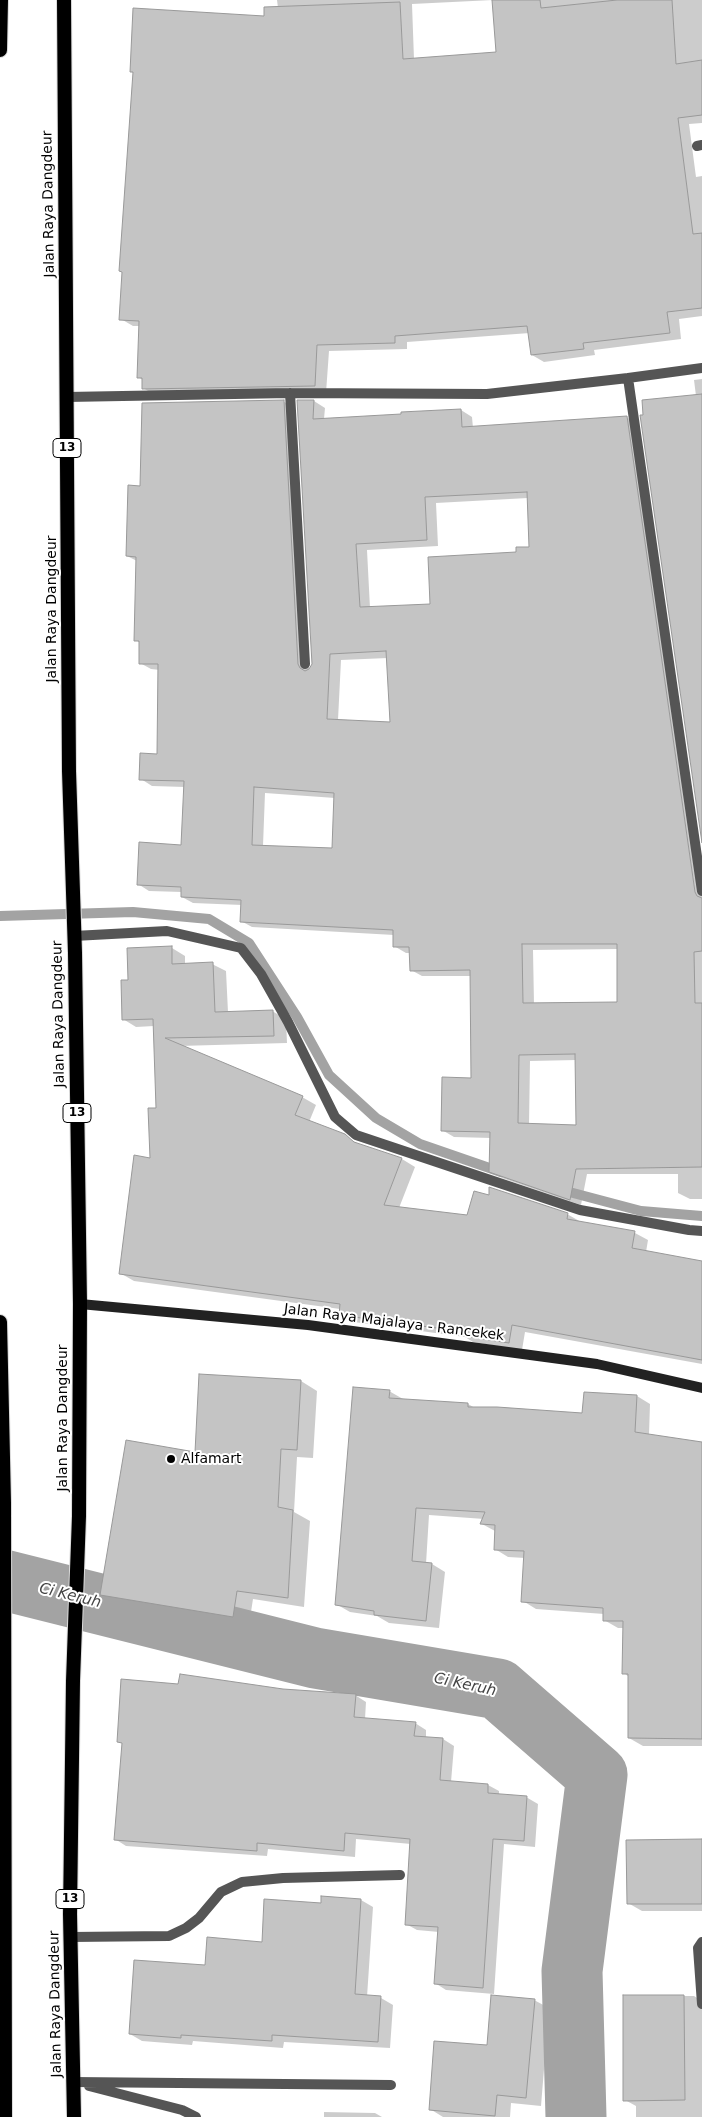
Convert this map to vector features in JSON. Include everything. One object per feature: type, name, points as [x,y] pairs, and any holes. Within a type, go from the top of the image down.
[{"type":"highway","points":[[0,50],[1,0]]},
{"type":"highway","name":"Jalan Raya Dangdeur","points":[[64,0],[69,761],[74,929],[80,1304],[79,1516],[73,1680],[71,1937],[74,2117]]},
{"type":"highway","points":[[0,1322],[4,1503],[2,2010],[5,2117]]},
{"type":"main road","name":"Jalan Raya Majalaya - Rancekek","points":[[80,1304],[308,1325],[597,1364],[702,1388]]},
{"type":"street","points":[[67,397],[290,393],[487,394],[702,368]]},
{"type":"street","points":[[628,378],[702,891]]},
{"type":"street","points":[[290,393],[305,664]]},
{"type":"street","points":[[74,929],[167,931],[241,948],[262,974],[284,1014],[335,1118],[356,1135],[580,1210],[702,1231]]},
{"type":"street","points":[[71,1937],[169,1936],[186,1928],[199,1918],[222,1892],[242,1882],[282,1878],[400,1875]]},
{"type":"street","points":[[702,1942],[698,1948],[702,2004]]},
{"type":"street","points":[[73,2082],[391,2085]]},
{"type":"street","points":[[73,2082],[182,2110],[196,2117]]},
{"type":"building","points":[[492,0],[540,0],[541,8],[617,0],[672,0],[676,64],[702,60],[702,115],[678,118],[693,234],[702,233],[702,308],[667,312],[670,333],[583,343],[584,349],[531,355],[527,326],[395,336],[395,343],[317,345],[315,386],[142,389],[142,378],[137,378],[139,321],[119,320],[122,272],[119,271],[133,72],[130,72],[133,8],[264,16],[264,7],[400,2],[403,59],[496,52]]},
{"type":"building","points":[[702,394],[702,843],[640,415],[643,415],[642,400]]},
{"type":"building","points":[[284,400],[298,664],[305,671],[312,664],[297,400],[314,400],[313,419],[461,409],[462,427],[627,416],[695,892],[697,896],[702,898],[702,951],[694,952],[695,1003],[702,1003],[702,1167],[576,1169],[570,1200],[489,1172],[490,1132],[441,1131],[442,1077],[471,1078],[470,970],[410,971],[409,947],[393,947],[393,930],[240,922],[241,900],[181,897],[181,887],[137,885],[139,842],[181,845],[184,781],[139,780],[140,753],[157,754],[158,664],[139,664],[139,641],[134,641],[136,557],[126,556],[128,485],[140,486],[142,403]],"holes":[[[527,492],[529,547],[516,547],[516,552],[428,557],[430,604],[360,607],[356,544],[427,540],[425,497]],[[386,651],[390,722],[327,719],[330,654]],[[254,787],[334,793],[332,848],[252,845]],[[522,944],[617,944],[617,1002],[523,1003]],[[575,1054],[576,1125],[518,1123],[519,1055]]]},
{"type":"building","points":[[172,946],[172,964],[213,962],[215,1012],[273,1010],[274,1036],[165,1038],[303,1096],[295,1115],[345,1134],[354,1142],[402,1158],[384,1205],[467,1215],[474,1191],[489,1195],[489,1187],[568,1213],[567,1219],[635,1231],[632,1248],[702,1261],[702,1360],[512,1325],[509,1343],[458,1335],[459,1331],[339,1315],[340,1304],[119,1274],[134,1155],[150,1158],[148,1108],[156,1108],[153,1019],[122,1020],[121,980],[128,980],[127,948]]},
{"type":"building","points":[[199,1374],[301,1380],[297,1450],[281,1449],[278,1507],[293,1510],[288,1598],[237,1591],[233,1617],[100,1595],[126,1440],[195,1452]]},
{"type":"building","points":[[353,1387],[390,1390],[389,1398],[468,1403],[468,1407],[497,1407],[582,1413],[584,1392],[637,1395],[635,1432],[702,1442],[702,1739],[628,1738],[628,1674],[622,1674],[623,1621],[603,1621],[603,1608],[521,1602],[524,1551],[494,1550],[495,1525],[480,1524],[485,1512],[416,1508],[412,1561],[432,1563],[426,1621],[374,1615],[374,1611],[335,1605]]},
{"type":"building","points":[[180,1674],[283,1689],[356,1694],[354,1717],[416,1722],[414,1736],[443,1738],[440,1780],[488,1784],[488,1793],[527,1796],[524,1841],[493,1839],[483,1988],[434,1984],[438,1927],[405,1925],[410,1839],[345,1833],[344,1851],[257,1843],[257,1851],[114,1840],[122,1743],[117,1742],[121,1679],[178,1684]]},
{"type":"building","points":[[702,1839],[702,1904],[627,1904],[626,1840]]},
{"type":"building","points":[[321,1896],[361,1899],[355,1994],[381,1996],[378,2042],[272,2035],[272,2041],[181,2035],[181,2038],[129,2034],[134,1960],[205,1965],[207,1937],[262,1942],[264,1899],[321,1903]]},
{"type":"building","points":[[491,1995],[535,1999],[526,2098],[497,2095],[495,2116],[429,2110],[434,2041],[487,2045]]},
{"type":"building","points":[[623,1995],[684,1995],[685,2100],[623,2101]]},
{"type":"waterway","points":[[0,916],[133,912],[209,919],[249,943],[297,1017],[329,1075],[376,1118],[420,1144],[501,1172]]},
{"type":"waterway","points":[[558,1189],[641,1211],[702,1216]]},
{"type":"waterway","name":"Ci Keruh","points":[[0,1579],[315,1658],[498,1689],[597,1775],[572,1971],[576,2117]]},
{"type":"place","name":"Alfamart","points":[[171,1459]]}]
